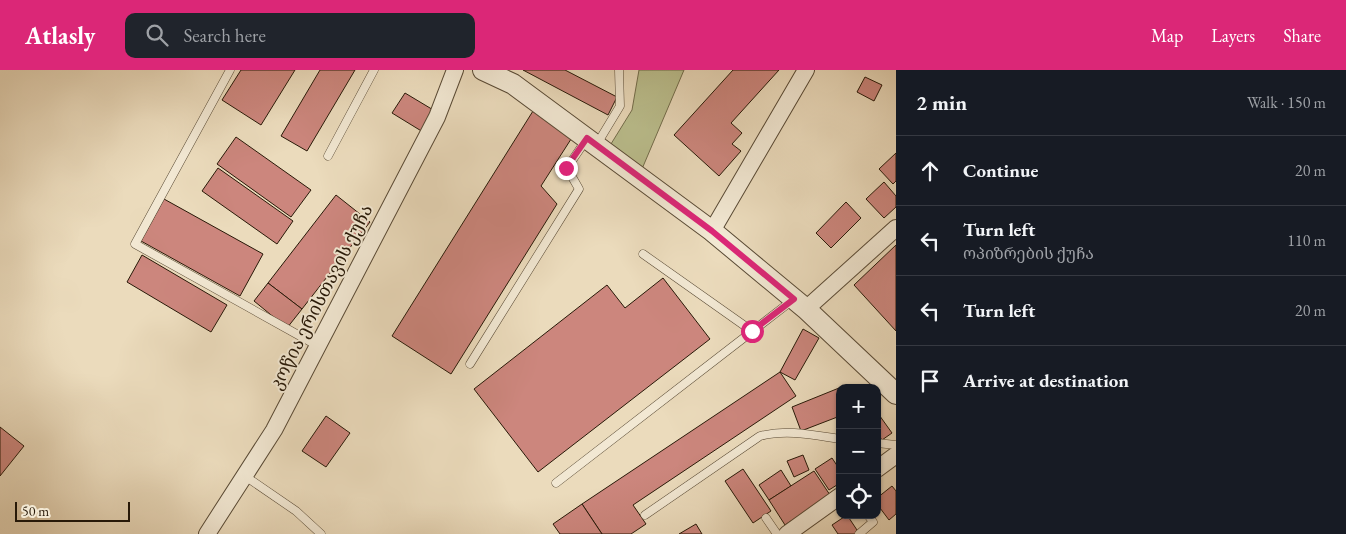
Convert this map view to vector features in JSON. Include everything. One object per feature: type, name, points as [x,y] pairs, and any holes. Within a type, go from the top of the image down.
[{"type":"street","name":"კოწია ერისთავის ქუჩა","points":[[207,534],[274,430],[437,118],[455,70]]},
{"type":"street","points":[[483,70],[513,84],[712,231],[800,304],[896,394]]},
{"type":"street","points":[[712,231],[806,70]]},
{"type":"street","points":[[800,304],[896,228]]},
{"type":"street","points":[[881,466],[896,455]]},
{"type":"street","points":[[787,534],[836,499]]},
{"type":"lane","points":[[230,70],[135,244],[318,346]]},
{"type":"lane","points":[[328,156],[374,70]]},
{"type":"lane","points":[[470,364],[579,189],[566,168],[591,142],[620,106],[619,70]]},
{"type":"lane","points":[[643,254],[752,331]]},
{"type":"lane","points":[[556,483],[752,331],[800,304]]},
{"type":"lane","points":[[645,515],[760,436],[792,433],[836,438]]},
{"type":"lane","points":[[881,443],[896,445]]},
{"type":"lane","points":[[245,476],[296,511],[321,534]]},
{"type":"lane","points":[[766,518],[778,534]]},
{"type":"lane","points":[[859,534],[874,522],[871,519]]},
{"type":"green space","points":[[639,70],[684,70],[639,176],[606,152],[632,110]]},
{"type":"building","points":[[241,70],[295,70],[261,125],[222,100]]},
{"type":"building","points":[[320,70],[355,70],[307,151],[281,136]]},
{"type":"building","points":[[523,70],[565,70],[617,97],[608,115]]},
{"type":"building","points":[[733,70],[779,70],[731,123],[742,133],[732,144],[741,151],[719,176],[674,135]]},
{"type":"building","points":[[865,77],[882,85],[874,101],[857,92]]},
{"type":"building","points":[[405,93],[435,111],[423,132],[392,113]]},
{"type":"building","points":[[533,111],[573,136],[541,186],[557,204],[451,374],[392,336]]},
{"type":"building","points":[[236,137],[311,190],[291,217],[217,164]]},
{"type":"building","points":[[896,153],[896,181],[893,184],[879,169]]},
{"type":"building","points":[[218,168],[293,221],[277,244],[202,191]]},
{"type":"building","points":[[884,182],[896,196],[896,207],[884,218],[866,199]]},
{"type":"building","points":[[336,195],[370,222],[302,309],[268,283]]},
{"type":"building","points":[[164,199],[263,254],[240,296],[141,241]]},
{"type":"building","points":[[846,202],[861,218],[831,248],[816,233]]},
{"type":"building","points":[[896,245],[896,331],[854,285]]},
{"type":"building","points":[[142,255],[227,305],[211,332],[127,282]]},
{"type":"building","points":[[663,278],[710,339],[538,472],[474,389],[607,285],[625,308]]},
{"type":"building","points":[[268,283],[302,309],[287,328],[254,301]]},
{"type":"building","points":[[803,329],[819,338],[795,380],[780,372]]},
{"type":"building","points":[[780,372],[796,396],[633,505],[646,524],[631,534],[602,534],[582,504]]},
{"type":"building","points":[[836,389],[836,418],[801,431],[792,407]]},
{"type":"building","points":[[326,416],[350,433],[326,467],[302,451]]},
{"type":"building","points":[[881,418],[892,433],[882,440],[881,439]]},
{"type":"building","points":[[0,427],[24,446],[0,476]]},
{"type":"building","points":[[803,455],[809,470],[794,477],[787,461]]},
{"type":"building","points":[[832,458],[836,464],[836,486],[829,490],[815,469]]},
{"type":"building","points":[[743,469],[771,511],[753,523],[725,481]]},
{"type":"building","points":[[781,470],[791,486],[769,500],[759,485]]},
{"type":"building","points":[[814,471],[830,495],[785,525],[769,500]]},
{"type":"building","points":[[892,486],[896,491],[896,514],[889,520],[881,509],[881,495]]},
{"type":"building","points":[[582,504],[602,534],[560,534],[553,524]]},
{"type":"building","points":[[841,519],[850,519],[859,533],[838,534],[832,525]]},
{"type":"building","points":[[696,524],[702,534],[679,534]]},
{"type":"route","points":[[566,168],[587,138],[712,231],[794,299],[752,331]]}]
